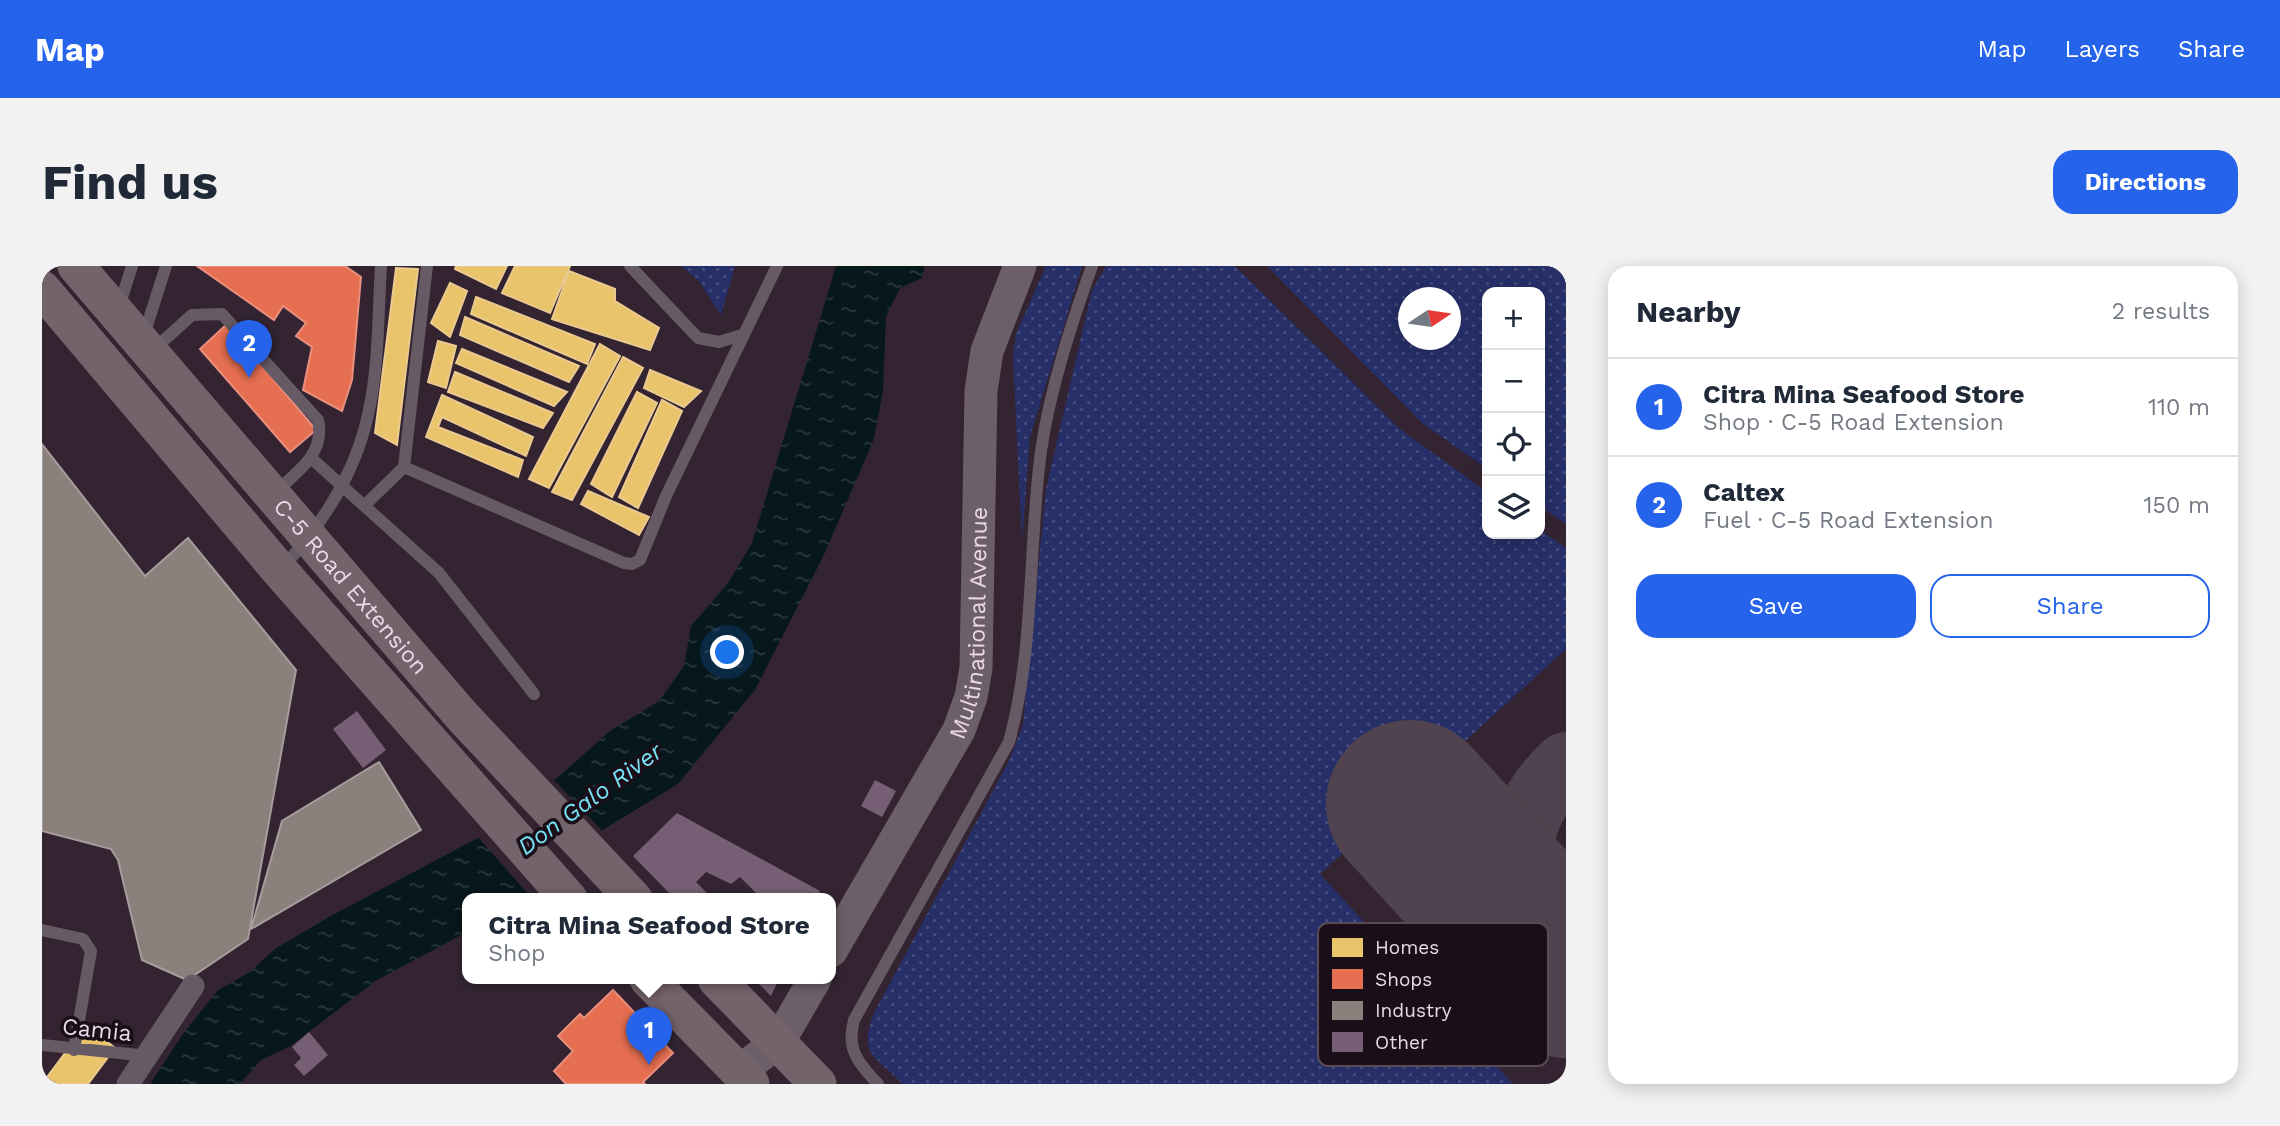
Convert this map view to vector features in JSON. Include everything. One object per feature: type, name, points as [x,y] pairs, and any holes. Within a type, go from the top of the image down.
[{"type":"main road","name":"C-5 Road Extension","points":[[84,275],[521,780],[629,893]]},
{"type":"main road","points":[[50,300],[84,275]]},
{"type":"main road","name":"C-5 Road Extension","points":[[50,300],[280,571],[563,893]]},
{"type":"main road","points":[[653,984],[739,1080]]},
{"type":"main road","points":[[721,984],[818,1084]]},
{"type":"street","name":"Multinational Avenue","points":[[836,942],[959,730],[971,696],[976,668],[981,391],[987,351],[1020,266]]},
{"type":"street","points":[[739,1080],[779,1041],[812,984]]},
{"type":"street","points":[[128,1084],[193,986]]},
{"type":"lane","points":[[117,314],[132,266]]},
{"type":"lane","points":[[146,348],[166,266]]},
{"type":"lane","points":[[280,571],[311,537],[342,486],[363,437],[370,407],[381,266]]},
{"type":"lane","points":[[365,505],[404,467],[427,266]]},
{"type":"lane","points":[[630,266],[698,338],[719,342],[741,335]]},
{"type":"lane","points":[[404,467],[632,564],[640,560],[666,495],[741,335],[777,266]]},
{"type":"lane","points":[[878,1084],[853,1055],[850,1044],[853,1020],[1009,743],[1019,705],[1026,654],[1041,451],[1053,395],[1092,266]]},
{"type":"lane","points":[[146,348],[192,315],[222,314],[318,420],[320,442],[311,458],[273,494]]},
{"type":"lane","points":[[311,458],[439,573],[534,694]]},
{"type":"lane","points":[[42,930],[83,939],[91,951],[74,1051]]},
{"type":"lane","name":"Camia","points":[[42,1045],[74,1051],[148,1056]]},
{"type":"shaded area","points":[[681,266],[735,266],[721,315],[699,281]]},
{"type":"shaded area","points":[[1046,266],[1082,266],[1030,437],[1022,541],[1013,359],[1016,334]]},
{"type":"shaded area","points":[[1106,266],[1235,266],[1400,429],[1482,488],[1482,539],[1545,539],[1545,533],[1566,548],[1566,649],[1320,874],[1365,923],[1318,923],[1318,1066],[1496,1066],[1513,1084],[903,1084],[877,1060],[868,1046],[869,1027],[874,1013],[1009,761],[1023,725],[1046,489],[1092,290]]},
{"type":"shaded area","points":[[1267,266],[1566,266],[1566,524],[1545,509],[1545,287],[1482,287],[1482,465],[1422,423]]},
{"type":"water","name":"Don Galo River","points":[[836,266],[925,266],[922,278],[900,288],[886,317],[883,391],[874,439],[823,557],[755,690],[678,784],[601,831],[525,893],[462,893],[462,935],[377,980],[289,1047],[261,1060],[240,1084],[150,1084],[182,1035],[218,990],[250,972],[275,949],[327,918],[506,823],[610,731],[659,701],[684,666],[691,626],[728,583],[752,543]]},
{"type":"pier","points":[[552,778],[604,833],[531,893],[527,893],[476,835],[504,820]]},
{"type":"building: Homes","points":[[456,266],[507,266],[496,289],[455,269]]},
{"type":"building: Homes","points":[[515,266],[570,266],[550,313],[502,293]]},
{"type":"building: Homes","points":[[396,268],[418,269],[397,445],[375,433]]},
{"type":"building: Homes","points":[[569,271],[615,289],[615,301],[659,328],[650,350],[552,319]]},
{"type":"building: Homes","points":[[450,283],[467,291],[450,337],[431,323]]},
{"type":"building: Homes","points":[[476,297],[595,344],[587,364],[471,314]]},
{"type":"building: Homes","points":[[465,317],[579,366],[569,382],[460,335]]},
{"type":"building: Homes","points":[[438,341],[456,346],[446,388],[428,382]]},
{"type":"building: Homes","points":[[600,344],[620,356],[549,488],[529,479]]},
{"type":"building: Homes","points":[[462,349],[567,392],[554,406],[456,363]]},
{"type":"building: Homes","points":[[623,357],[643,368],[572,500],[552,492]]},
{"type":"building: Homes","points":[[650,370],[701,391],[684,407],[644,388]]},
{"type":"building: Homes","points":[[455,372],[553,413],[543,428],[448,392]]},
{"type":"building: Homes","points":[[637,392],[657,403],[612,497],[591,484]]},
{"type":"building: Homes","points":[[442,395],[533,437],[526,456],[442,417],[438,427],[523,460],[518,477],[426,437]]},
{"type":"building: Homes","points":[[662,400],[682,411],[638,508],[619,497]]},
{"type":"building: Homes","points":[[588,491],[649,517],[639,535],[581,504]]},
{"type":"building: Homes","points":[[86,1025],[115,1048],[88,1084],[42,1084]]},
{"type":"building: Shops","points":[[197,266],[345,266],[361,277],[352,380],[342,411],[303,390],[312,347],[296,336],[306,323],[283,306],[274,320]]},
{"type":"building: Shops","points":[[227,324],[316,430],[290,452],[200,349]]},
{"type":"building: Shops","points":[[613,990],[673,1053],[643,1082],[645,1084],[566,1084],[554,1071],[573,1051],[558,1036],[580,1014],[584,1018]]},
{"type":"building: Industry","points":[[42,444],[145,576],[188,538],[296,670],[248,939],[187,980],[142,960],[118,860],[111,849],[42,831]]},
{"type":"building: Industry","points":[[379,762],[421,830],[251,929],[282,821]]},
{"type":"building: Other","points":[[357,711],[386,750],[363,768],[333,729]]},
{"type":"building: Other","points":[[875,780],[896,791],[882,817],[861,806]]},
{"type":"building: Other","points":[[677,813],[820,891],[756,893],[740,877],[731,884],[706,872],[696,882],[707,893],[669,893],[633,856]]},
{"type":"building: Other","points":[[759,984],[777,984],[771,996]]},
{"type":"building: Other","points":[[309,1032],[328,1055],[304,1076],[294,1065],[301,1058],[292,1047]]},
{"type":"taxiway","points":[[1537,923],[1525,893],[1521,841],[1529,816],[1543,790],[1566,765]]},
{"type":"taxiway","points":[[1548,944],[1566,973]]},
{"type":"runway","points":[[1410,804],[1519,923]]},
{"type":"runway","points":[[1548,954],[1566,974]]},
{"type":"place","name":"Caltex","points":[[249,378]]},
{"type":"place","name":"Citra Mina Seafood Store","points":[[649,1065]]}]
